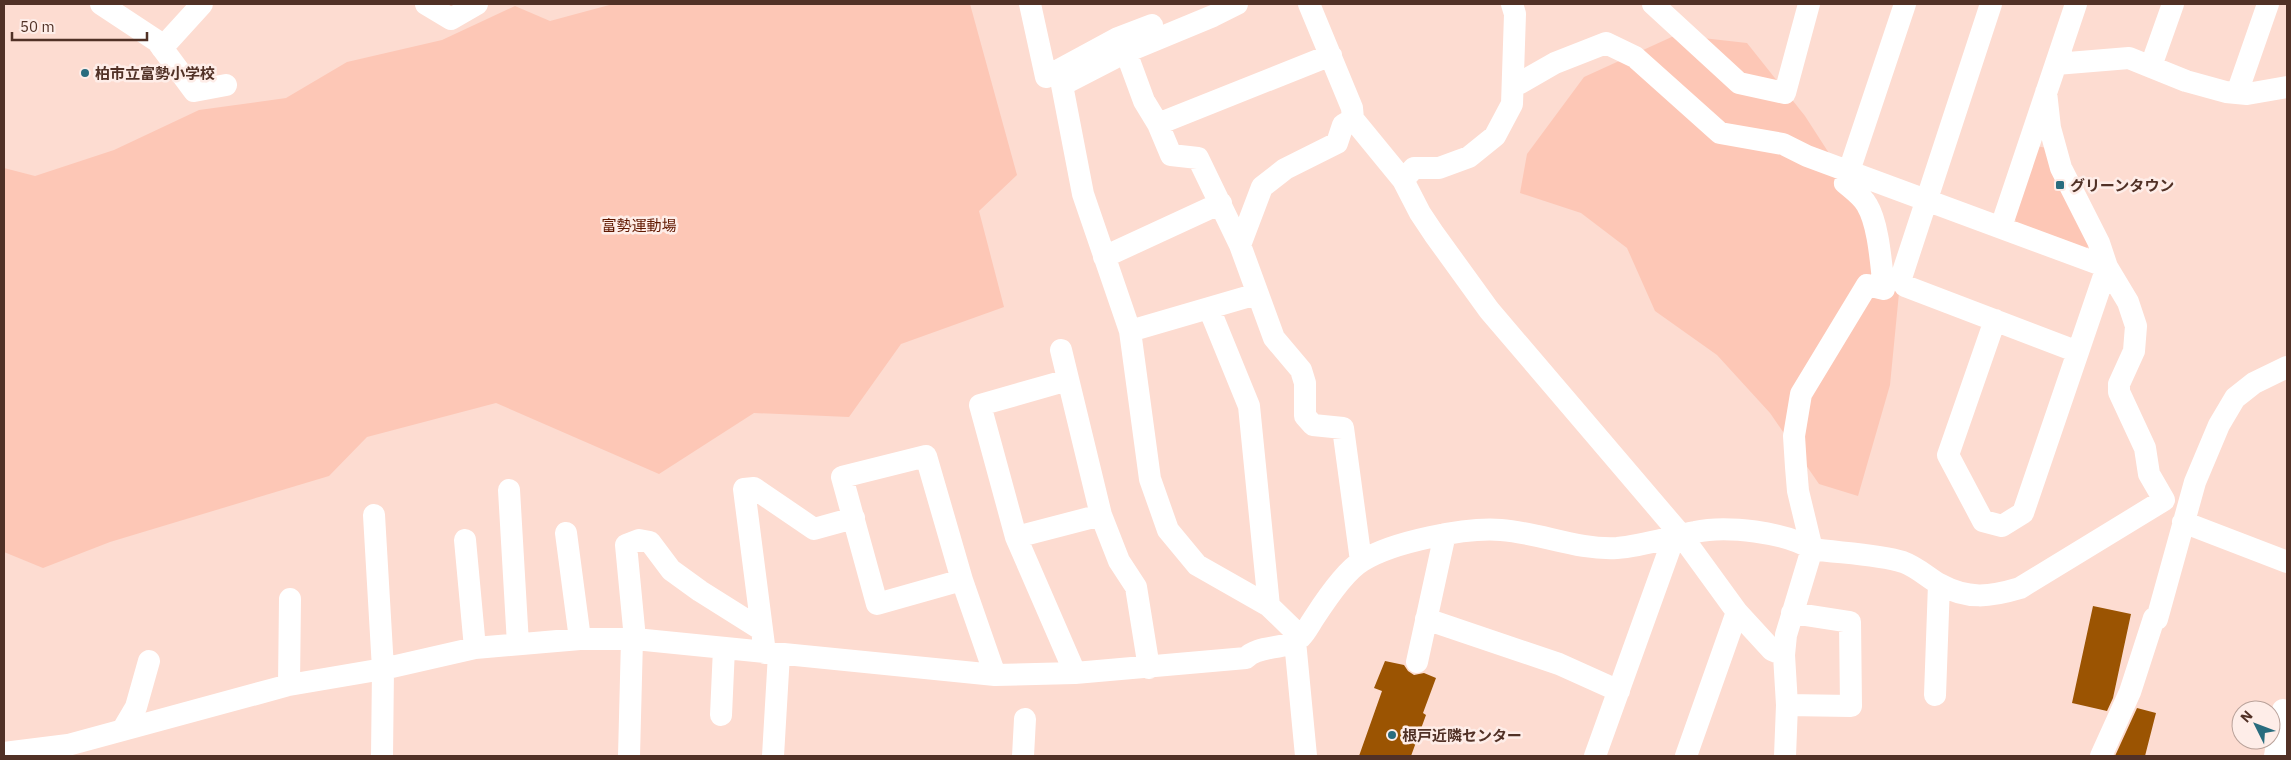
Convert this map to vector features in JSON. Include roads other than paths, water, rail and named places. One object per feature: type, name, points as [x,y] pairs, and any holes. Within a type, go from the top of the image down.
[{"type":"street","points":[[101,4],[157,41],[194,91],[226,85]]},
{"type":"street","points":[[162,48],[202,4]]},
{"type":"street","points":[[426,4],[451,19],[477,4]]},
{"type":"street","points":[[1030,4],[1046,77],[1118,38],[1206,4]]},
{"type":"street","points":[[1236,4],[1214,16],[1126,52],[1062,85],[1083,194],[1130,331],[1150,479],[1168,530],[1197,565],[1269,606],[1298,639],[1306,756]]},
{"type":"street","points":[[1309,4],[1352,108],[1353,118],[1402,180],[1434,234],[1489,310],[1677,536],[1737,612],[1772,650],[1784,655]]},
{"type":"street","points":[[1653,4],[1739,83],[1785,94],[1809,4]]},
{"type":"street","points":[[1784,756],[1787,705],[1784,655],[1786,635],[1812,549],[1798,491],[1794,436],[1801,394],[1867,285],[1884,289],[1874,223],[1868,206],[1859,194],[1845,183],[1905,4]]},
{"type":"street","points":[[1991,4],[1900,278],[1905,286],[2078,352]]},
{"type":"street","points":[[2001,227],[2076,4]]},
{"type":"street","points":[[2151,66],[2173,4]]},
{"type":"street","points":[[2237,93],[2268,4]]},
{"type":"street","points":[[1402,180],[1414,168],[1440,168],[1469,157],[1495,136],[1512,104],[1519,6]]},
{"type":"street","points":[[1513,87],[1555,63],[1606,43],[1635,57],[1720,133],[1783,144],[1807,156],[2107,267]]},
{"type":"street","points":[[1126,52],[1144,101],[1158,124],[1171,155],[1198,158],[1221,203],[1240,245],[1274,338],[1302,370],[1305,383],[1305,416],[1314,425],[1343,428],[1362,561]]},
{"type":"street","points":[[1158,124],[1330,55]]},
{"type":"street","points":[[2056,64],[2129,58],[2186,81],[2226,92],[2247,94],[2287,87]]},
{"type":"street","points":[[2046,92],[2050,128],[2061,168],[2099,243],[2107,267],[2128,302],[2136,326],[2134,352],[2119,384],[2119,392],[2145,448],[2149,474],[2164,500]]},
{"type":"street","points":[[1240,245],[1262,187],[1285,169],[1337,144],[1343,125],[1353,118]]},
{"type":"street","points":[[1104,257],[1221,203]]},
{"type":"street","points":[[1995,320],[1948,455],[1983,522],[2002,526],[2023,513],[2107,267]]},
{"type":"street","points":[[1130,331],[1257,294]]},
{"type":"street","points":[[1209,308],[1249,406],[1269,606]]},
{"type":"street","points":[[1061,350],[1101,515],[1119,561],[1136,587],[1149,668]]},
{"type":"street","points":[[2101,756],[2130,692],[2154,618],[2157,619],[2195,482],[2219,425],[2235,398],[2254,383],[2287,367]]},
{"type":"street","points":[[1068,380],[980,405],[1016,537],[1075,673]]},
{"type":"street","points":[[962,580],[877,604],[842,478],[926,456],[962,580],[995,675]]},
{"type":"street","points":[[4,753],[68,745],[289,685],[382,669],[475,648],[580,639],[634,639],[995,675],[1075,673],[1149,668],[1246,658],[1251,653],[1282,647],[1298,639],[1335,590],[1362,561],[1386,550],[1445,534],[1501,530],[1591,548],[1619,548],[1696,532],[1722,529],[1793,540],[1812,549],[1903,562],[1956,592],[1972,596],[1994,596],[2020,588],[2195,482]]},
{"type":"street","points":[[773,756],[772,653],[762,630],[744,489],[754,488],[814,529],[854,518]]},
{"type":"street","points":[[509,490],[518,644]]},
{"type":"street","points":[[374,515],[382,669],[382,756]]},
{"type":"street","points":[[1016,537],[1101,515]]},
{"type":"street","points":[[2183,522],[2287,562]]},
{"type":"street","points":[[566,533],[580,639]]},
{"type":"street","points":[[1417,662],[1445,534]]},
{"type":"street","points":[[1595,756],[1677,536]]},
{"type":"street","points":[[464,540],[475,648]]},
{"type":"street","points":[[629,756],[634,639],[626,545],[639,540],[650,542],[671,570],[700,591],[762,630]]},
{"type":"street","points":[[1935,695],[1939,584]]},
{"type":"street","points":[[289,685],[290,599]]},
{"type":"street","points":[[1686,756],[1737,612]]},
{"type":"street","points":[[1787,705],[1851,706],[1850,622],[1792,613]]},
{"type":"street","points":[[1426,619],[1559,664],[1619,691]]},
{"type":"street","points":[[721,715],[724,648]]},
{"type":"street","points":[[123,729],[136,707],[149,661]]},
{"type":"street","points":[[2275,756],[2283,710]]},
{"type":"street","points":[[1023,756],[1025,720]]},
{"type":"place","name":"柏市立富勢小学校","points":[[85,73]]},
{"type":"place","name":"グリーンタウン","points":[[2060,185]]},
{"type":"place","name":"根戸近隣センター","points":[[1392,735]]},
{"type":"park label","name":"富勢運動場","points":[[639,225]]}]
